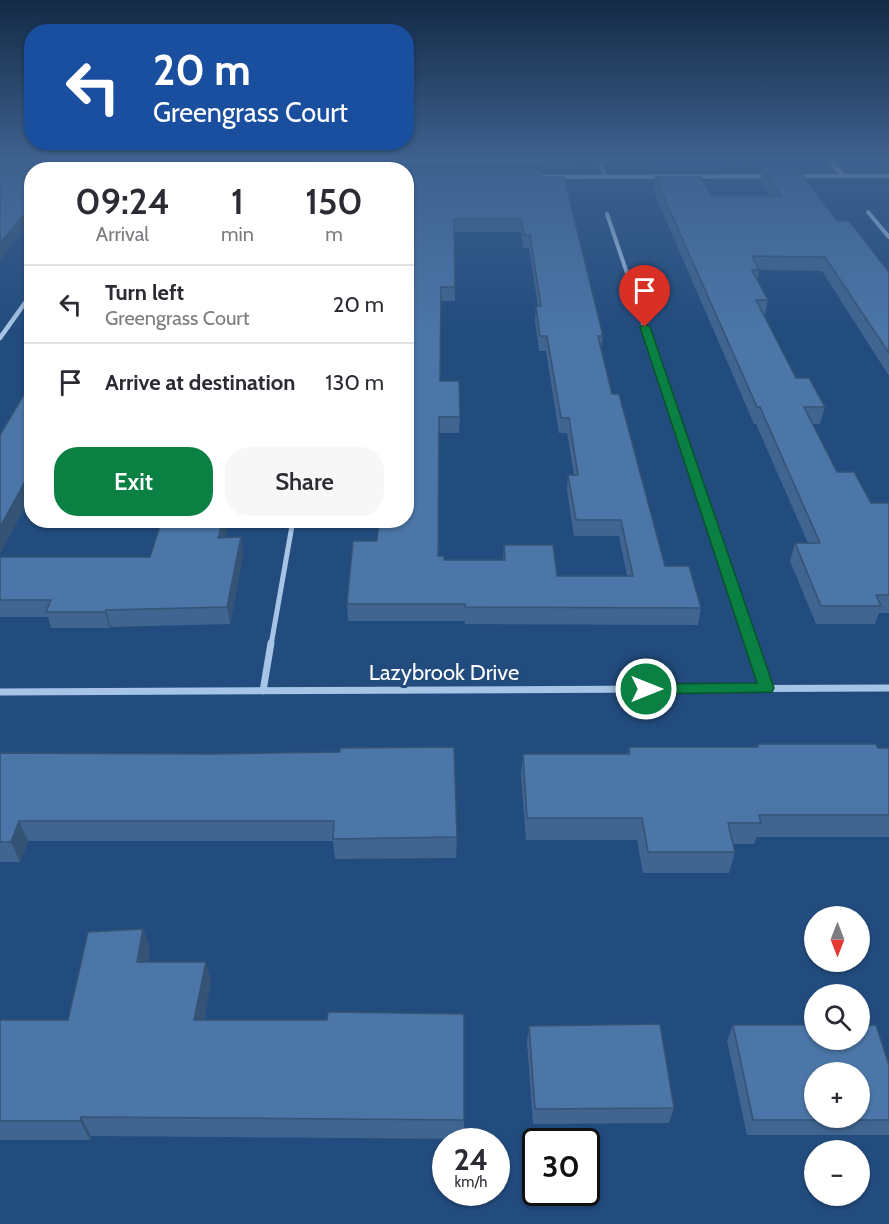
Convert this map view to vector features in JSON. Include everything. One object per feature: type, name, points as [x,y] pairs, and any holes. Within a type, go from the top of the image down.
[{"type":"street","points":[[608,217],[766,688]]},
{"type":"street","points":[[872,217],[889,237]]},
{"type":"street","points":[[0,338],[24,304]]},
{"type":"street","points":[[263,691],[292,528]]},
{"type":"street","name":"Lazybrook Drive","points":[[0,692],[889,688]]},
{"type":"building","points":[[0,217],[22,217],[20,219],[0,243]]},
{"type":"building","points":[[414,217],[574,217],[603,336],[598,336],[612,394],[619,394],[665,566],[689,566],[701,608],[347,604],[353,541],[377,541],[378,528],[414,528]],"holes":[[[454,219],[521,219],[524,235],[530,235],[541,306],[536,306],[540,336],[547,336],[561,418],[569,418],[578,475],[568,475],[576,520],[621,520],[633,576],[557,576],[553,545],[504,545],[505,560],[444,560],[444,556],[438,556],[439,417],[460,417],[459,381],[440,381],[441,287],[455,287]]]},
{"type":"building","points":[[673,217],[834,217],[837,221],[849,221],[889,272],[889,353],[825,257],[752,256],[759,270],[752,270],[768,300],[756,300],[796,378],[809,378],[825,407],[804,407],[837,472],[854,472],[871,503],[889,503],[889,595],[876,595],[881,606],[821,606],[795,543],[820,543],[760,407],[757,407]]},
{"type":"building","points":[[24,394],[24,484],[0,527],[0,435]]},
{"type":"building","points":[[159,528],[221,528],[218,538],[241,537],[227,607],[46,612],[51,600],[0,600],[0,557],[150,557]]},
{"type":"building","points":[[758,744],[876,744],[878,748],[889,748],[889,815],[759,815],[761,823],[728,823],[735,852],[648,852],[642,818],[527,818],[523,754],[630,754],[629,747],[758,747]]},
{"type":"building","points":[[454,747],[457,837],[333,839],[334,821],[19,821],[11,842],[0,842],[0,753],[210,754],[340,752],[340,748]]},
{"type":"building","points":[[143,929],[137,962],[206,962],[194,1020],[327,1020],[328,1012],[464,1014],[464,1120],[81,1117],[80,1121],[0,1121],[0,1020],[68,1020],[88,932]]},
{"type":"building","points":[[660,1024],[674,1108],[535,1109],[529,1026]]},
{"type":"building","points":[[733,1025],[804,1025],[804,1050],[870,1050],[870,1025],[876,1025],[889,1065],[889,1120],[870,1120],[870,1062],[804,1062],[804,1120],[753,1120]]},
{"type":"route","points":[[645,327],[766,688],[646,689]]}]
